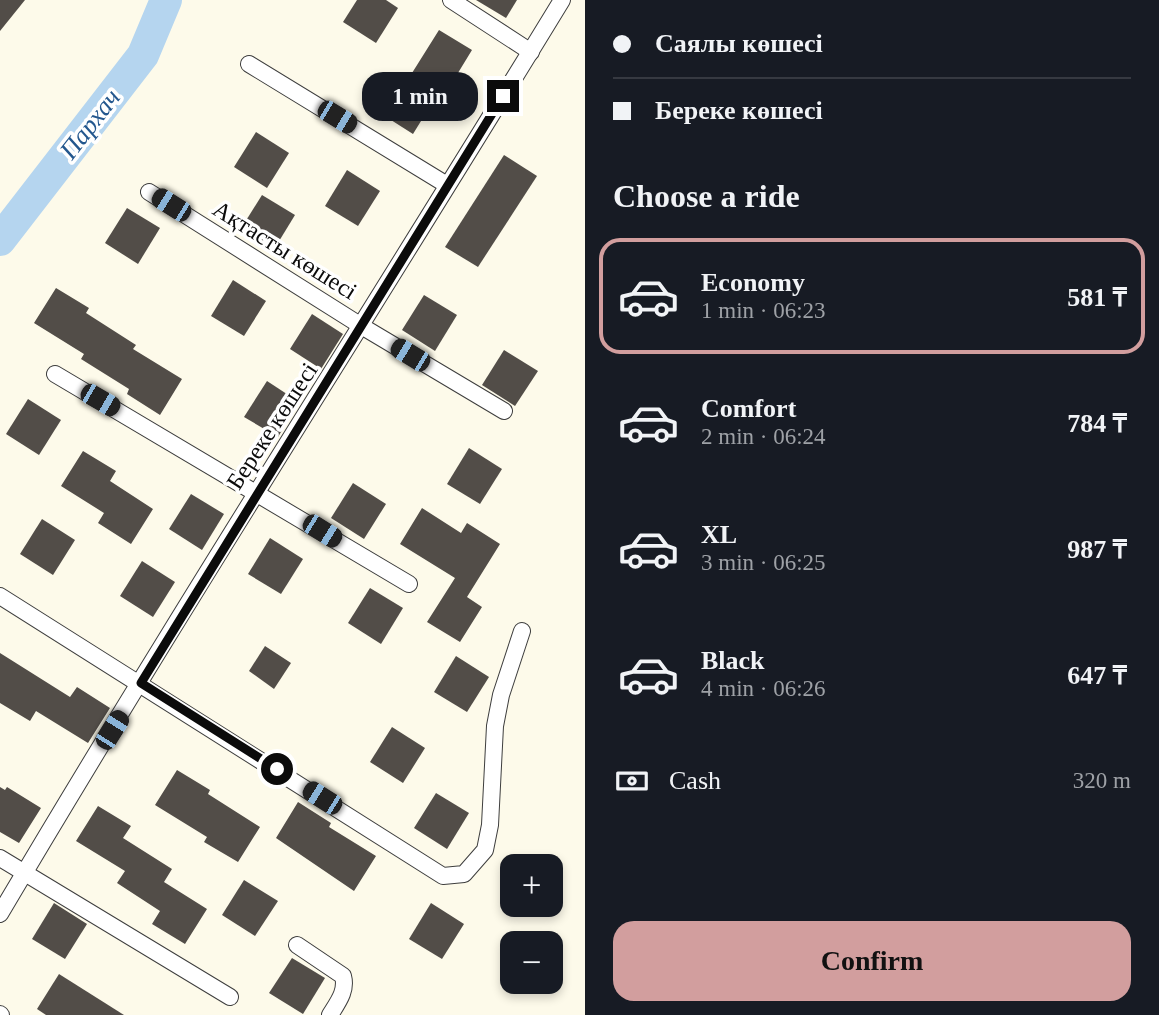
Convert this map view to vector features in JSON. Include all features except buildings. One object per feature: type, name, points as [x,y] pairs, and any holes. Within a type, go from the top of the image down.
[{"type":"street","points":[[451,0],[531,51]]},
{"type":"street","name":"Береке көшесі","points":[[0,914],[257,491],[363,327],[562,0]]},
{"type":"street","points":[[248,64],[447,185]]},
{"type":"street","name":"Ақтасты көшесі","points":[[149,192],[363,327],[504,411]]},
{"type":"street","points":[[55,374],[257,491],[409,584]]},
{"type":"street","points":[[0,597],[141,683],[443,876],[464,874],[485,850],[490,825],[495,726],[501,695],[522,631]]},
{"type":"street","points":[[0,858],[230,997]]},
{"type":"street","points":[[297,945],[343,976],[345,985],[342,995],[330,1015]]},
{"type":"waterway","name":"Пархач","points":[[0,240],[143,55],[166,0]]},
{"type":"route","points":[[277,769],[141,683],[503,96]]}]
